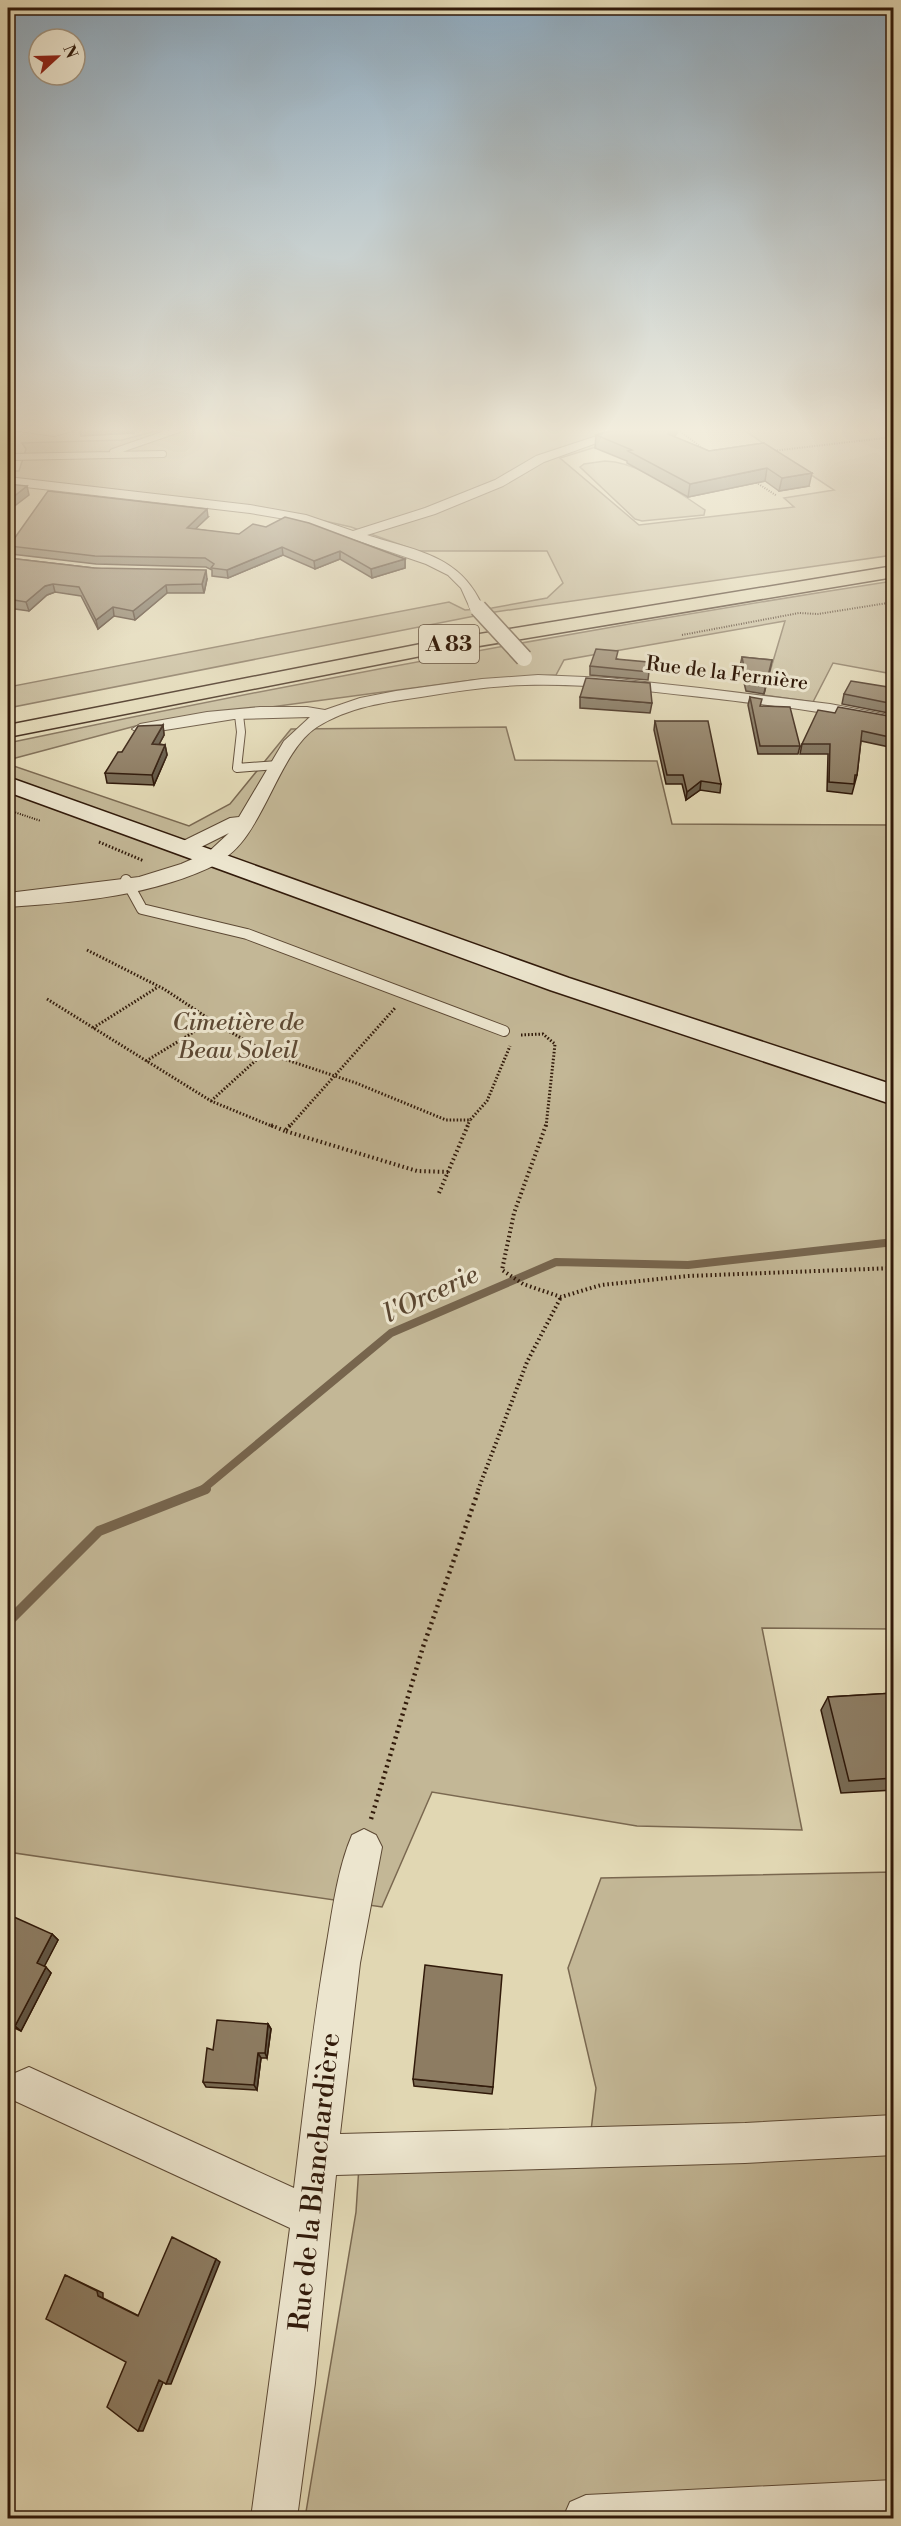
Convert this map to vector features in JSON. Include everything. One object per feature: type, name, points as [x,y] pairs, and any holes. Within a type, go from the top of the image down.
[{"type":"highway","name":"A 83","points":[[8,718],[437,635],[894,561]]},
{"type":"highway","name":"A 83","points":[[8,732],[208,689],[464,642],[894,571]]},
{"type":"highway","points":[[8,732],[24,734],[277,682],[599,624],[894,577]]},
{"type":"main road","points":[[8,784],[454,946],[813,1070],[894,1095]]},
{"type":"street","points":[[386,545],[431,561],[453,572],[467,587],[475,605],[524,658],[535,674],[536,680]]},
{"type":"street","name":"Rue de la Fernière","points":[[211,858],[242,828],[295,738],[308,726],[326,715],[395,696],[475,685],[536,680],[632,685],[751,698],[894,721]]},
{"type":"street","points":[[140,729],[239,715],[297,710],[326,715]]},
{"type":"street","name":"Rue de la Fernière","points":[[184,848],[214,835],[249,814]]},
{"type":"street","points":[[127,883],[184,848]]},
{"type":"street","points":[[8,900],[127,883],[151,882],[183,873],[211,858]]},
{"type":"street","name":"Rue de la Blanchardière","points":[[274,2518],[293,2395],[331,2026],[347,1919],[364,1847]]},
{"type":"street","points":[[29,2087],[312,2217]]},
{"type":"street","points":[[318,2155],[745,2143],[894,2135]]},
{"type":"street","points":[[586,2518],[894,2503]]},
{"type":"lane","points":[[239,715],[241,732],[237,768],[278,765]]},
{"type":"lane","points":[[127,883],[142,909],[247,934],[506,1034]]},
{"type":"path","points":[[682,635],[799,613],[818,614],[894,602]]},
{"type":"path","points":[[8,810],[48,823]]},
{"type":"path","points":[[90,838],[156,867]]},
{"type":"path","points":[[87,951],[159,987],[265,1052],[356,1083],[446,1120],[470,1120]]},
{"type":"path","points":[[93,1028],[159,987]]},
{"type":"path","points":[[285,1131],[407,994]]},
{"type":"path","points":[[47,999],[210,1101],[285,1131],[417,1171],[449,1172]]},
{"type":"path","points":[[146,1061],[212,1021]]},
{"type":"path","points":[[439,1193],[470,1120],[487,1101],[510,1049],[506,1034],[543,1034],[555,1044],[544,1134],[514,1214],[502,1270],[523,1284],[561,1297],[601,1285],[688,1276],[789,1270],[894,1268]]},
{"type":"path","points":[[210,1101],[265,1052]]},
{"type":"path","points":[[364,1847],[398,1725],[453,1559],[512,1398],[546,1320],[561,1297]]},
{"type":"green space","points":[[401,545],[893,545],[893,555],[495,612],[8,708],[8,687],[449,602],[465,610],[492,608],[547,598],[563,583],[547,551],[418,551]]},
{"type":"green space","points":[[893,581],[893,674],[833,663],[813,702],[763,695],[785,621],[564,660],[556,675],[473,680],[143,724],[8,760],[8,743],[118,720],[449,656]]},
{"type":"green space","name":"Cimetière de Beau Soleil","points":[[506,727],[515,760],[657,761],[672,824],[893,825],[893,1629],[762,1628],[802,1830],[637,1826],[432,1792],[382,1907],[8,1852],[8,764],[189,826],[230,804],[291,729]]},
{"type":"green space","points":[[893,1872],[893,2518],[305,2518],[356,2212],[359,2166],[587,2165],[596,2088],[568,1968],[601,1878]]},
{"type":"building","points":[[367,545],[405,559],[371,569],[340,551],[314,561],[282,547],[227,570],[211,568],[214,564],[205,558],[95,556],[9,546]]},
{"type":"building","points":[[8,558],[94,568],[206,570],[202,584],[166,585],[133,611],[113,607],[96,620],[79,587],[53,584],[45,586],[26,602],[8,599]]},
{"type":"building","points":[[596,649],[618,651],[616,659],[648,662],[649,672],[590,666]]},
{"type":"building","points":[[742,657],[772,660],[766,684],[747,682]]},
{"type":"building","points":[[586,678],[650,683],[652,703],[580,697]]},
{"type":"building","points":[[851,681],[894,688],[894,704],[844,694]]},
{"type":"building","points":[[750,697],[762,699],[760,706],[790,707],[800,746],[760,746]]},
{"type":"building","points":[[838,707],[894,717],[894,738],[862,731],[854,784],[829,782],[830,744],[802,744],[818,710],[835,713]]},
{"type":"building","points":[[655,721],[708,721],[721,784],[701,781],[687,792],[683,775],[667,775]]},
{"type":"building","points":[[163,725],[152,744],[165,745],[152,775],[105,773],[118,752],[122,752],[138,726]]},
{"type":"building","points":[[894,1693],[894,1778],[849,1781],[828,1697]]},
{"type":"building","points":[[14,1917],[52,1934],[37,1963],[46,1967],[15,2026],[8,2022],[8,1928]]},
{"type":"building","points":[[425,1965],[502,1975],[493,2087],[413,2079]]},
{"type":"building","points":[[217,2020],[268,2024],[265,2053],[258,2053],[254,2085],[203,2082],[207,2048],[213,2050]]},
{"type":"building","points":[[172,2237],[216,2259],[166,2384],[159,2380],[138,2431],[107,2407],[126,2362],[46,2319],[65,2275],[97,2291],[98,2296],[138,2316]]},
{"type":"waterway","name":"l'Orcerie","points":[[202,1490],[391,1333],[556,1262],[688,1265],[894,1242]]},
{"type":"waterway","name":"l'Orcerie","points":[[8,1622],[99,1531],[206,1489]]}]
